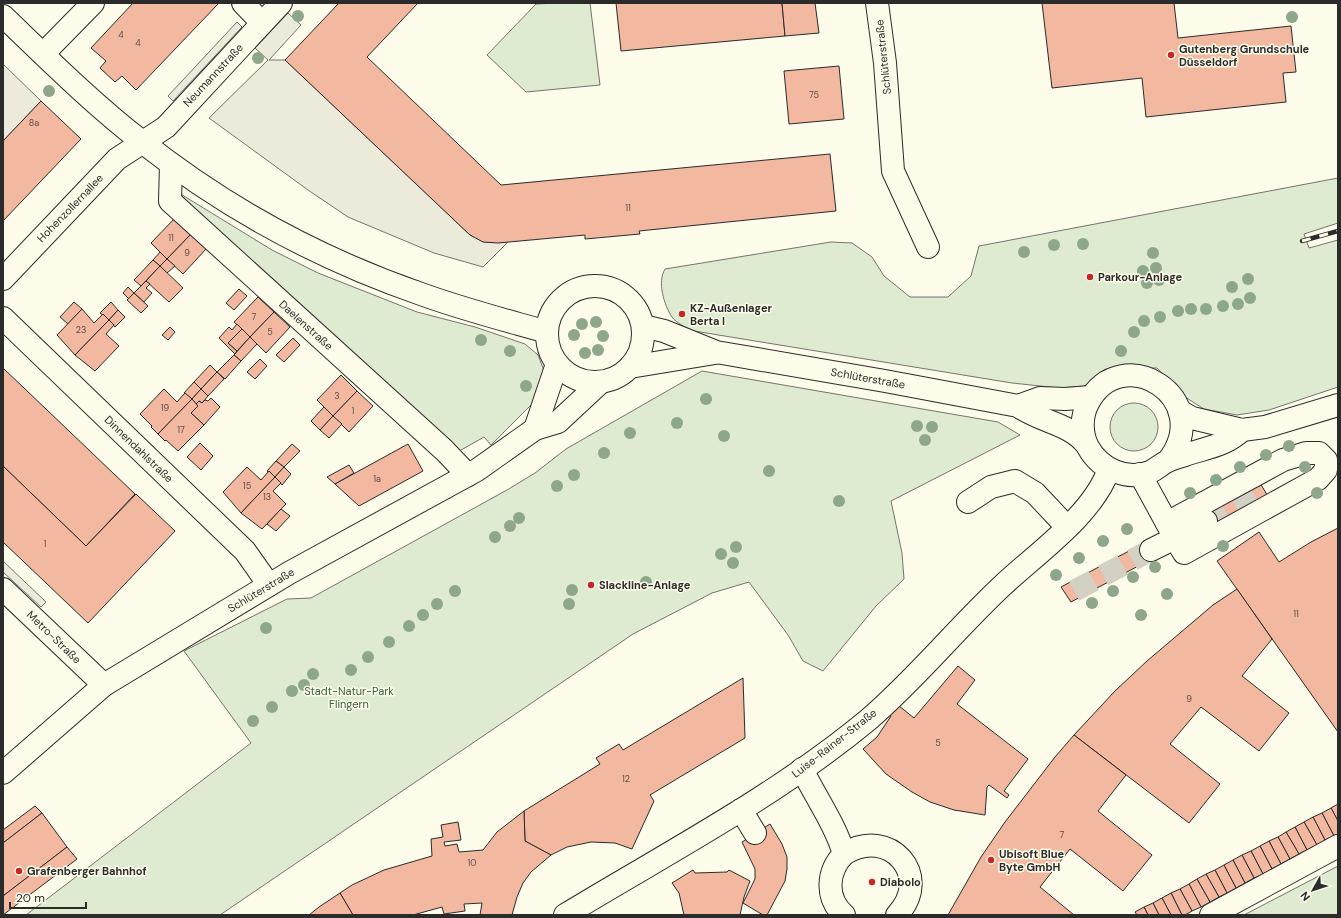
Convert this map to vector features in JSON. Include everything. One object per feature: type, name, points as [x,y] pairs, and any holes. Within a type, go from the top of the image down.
[{"type":"street","points":[[43,54],[93,3]]},
{"type":"street","points":[[243,3],[262,23]]},
{"type":"street","name":"Neumannstraße","points":[[142,142],[166,126],[281,3]]},
{"type":"street","name":"Schlüterstraße","points":[[877,3],[885,63],[893,170],[928,247]]},
{"type":"street","points":[[3,16],[95,103],[142,142],[214,193],[266,225],[366,273],[421,294],[547,332]]},
{"type":"street","name":"Hohenzollernallee","points":[[3,279],[117,159],[142,142]]},
{"type":"street","name":"Daelenstraße","points":[[171,164],[170,201],[444,450],[468,475]]},
{"type":"street","points":[[588,287],[600,287],[612,290],[622,296],[631,303],[643,326],[640,348],[630,367],[612,379],[601,382],[589,382],[577,379],[566,373],[557,364],[548,347],[547,332],[551,314],[566,296],[576,290],[588,287]]},
{"type":"street","name":"Dinnendahlstraße","points":[[3,318],[245,551],[269,585]]},
{"type":"street","name":"Schlüterstraße","points":[[643,326],[664,331],[716,352],[885,380],[1018,406],[1028,413],[1074,432],[1086,444]]},
{"type":"street","name":"Schlüterstraße","points":[[630,367],[716,352]]},
{"type":"street","points":[[535,429],[557,364]]},
{"type":"street","points":[[1168,461],[1177,447],[1182,431],[1180,411],[1174,398],[1165,388],[1157,382],[1140,376],[1121,377],[1104,384],[1091,397],[1083,420],[1086,444],[1092,454],[1109,469],[1124,474],[1140,474],[1150,472],[1168,461],[1203,448],[1216,447],[1234,439],[1242,430]]},
{"type":"street","name":"Schlüterstraße","points":[[3,773],[104,685],[269,585],[490,462],[535,429],[558,422],[601,382]]},
{"type":"street","points":[[1018,406],[1040,398],[1065,399],[1091,397]]},
{"type":"street","points":[[1180,411],[1192,418],[1242,430],[1265,427],[1338,405]]},
{"type":"street","points":[[1140,474],[1171,530],[1184,553],[1318,479],[1332,465],[1319,453],[1306,453],[1283,460],[1171,530],[1151,550]]},
{"type":"street","name":"Luise-Rainer-Straße","points":[[565,915],[741,810],[802,770],[868,719],[972,616],[1067,527],[1094,499],[1104,482],[1109,469]]},
{"type":"street","points":[[968,502],[991,487],[1014,481],[1035,493],[1067,527]]},
{"type":"street","points":[[1171,530],[1206,521]]},
{"type":"street","name":"Metro-Straße","points":[[3,589],[104,685]]},
{"type":"street","points":[[802,770],[816,799],[838,834],[844,854]]},
{"type":"street","points":[[741,810],[755,833]]},
{"type":"street","points":[[844,915],[835,904],[831,893],[830,883],[834,866],[844,854],[854,847],[874,844],[888,848],[904,861],[909,872],[911,884],[910,894],[906,904],[897,915]]},
{"type":"street","points":[[1211,915],[1338,846]]},
{"type":"green space","points":[[590,3],[600,85],[526,92],[487,55],[536,4]]},
{"type":"green space","points":[[1338,178],[1338,223],[1304,234],[1309,248],[1338,240],[1338,387],[1269,410],[1237,415],[1204,409],[1185,397],[1157,368],[1121,368],[1084,386],[1059,388],[1012,383],[694,331],[674,319],[666,306],[662,293],[662,280],[665,269],[831,242],[852,243],[872,257],[884,276],[910,297],[948,297],[971,276],[979,246]]},
{"type":"green space","points":[[179,193],[272,250],[318,273],[417,312],[475,327],[525,344],[538,355],[545,373],[538,398],[491,445],[484,437],[454,454],[175,199]]},
{"type":"green space","name":"Stadt-Natur-Park Flingern","points":[[702,371],[998,422],[1020,435],[891,501],[902,553],[904,579],[876,606],[823,671],[803,661],[788,635],[749,582],[712,593],[633,634],[220,915],[26,915],[251,743],[184,651],[287,599],[311,598],[507,490],[535,473],[566,449]]},
{"type":"green space","points":[[1134,403],[1143,405],[1151,410],[1156,418],[1158,427],[1156,436],[1151,444],[1143,449],[1134,451],[1125,449],[1117,444],[1112,436],[1110,427],[1112,418],[1117,410],[1125,405]]},
{"type":"green space","points":[[1338,866],[1338,915],[1244,915]]},
{"type":"shaded area","points":[[288,13],[301,25],[269,60],[285,60],[470,235],[484,242],[508,242],[483,267],[434,253],[348,217],[308,190],[209,118],[268,60],[255,48]]},
{"type":"shaded area","points":[[237,22],[242,27],[173,101],[168,96]]},
{"type":"shaded area","points":[[3,64],[41,101],[3,141]]},
{"type":"shaded area","points":[[3,561],[46,602],[41,607],[3,572]]},
{"type":"building","points":[[133,3],[219,3],[136,90],[122,76],[115,82],[100,68],[106,61],[91,48]]},
{"type":"building","points":[[339,3],[418,3],[367,57],[501,185],[830,154],[836,211],[639,231],[640,234],[585,239],[585,235],[498,243],[483,242],[470,235],[285,60]]},
{"type":"building","points":[[616,3],[782,3],[785,36],[621,51]]},
{"type":"building","points":[[782,3],[815,3],[819,33],[785,36]]},
{"type":"building","name":"Gutenberg Grundschule Düsseldorf","points":[[1042,3],[1174,3],[1178,38],[1291,26],[1296,72],[1283,73],[1286,102],[1146,117],[1142,78],[1052,88]]},
{"type":"building","points":[[839,66],[844,119],[789,124],[784,71]]},
{"type":"building","points":[[41,101],[81,139],[3,221],[3,141]]},
{"type":"building","points":[[175,218],[192,233],[167,259],[151,243]]},
{"type":"building","points":[[192,233],[207,248],[183,274],[167,259]]},
{"type":"building","points":[[160,252],[167,259],[160,266],[153,260]]},
{"type":"building","points":[[167,259],[175,266],[167,273],[160,266]]},
{"type":"building","points":[[153,260],[160,266],[141,286],[134,280]]},
{"type":"building","points":[[160,266],[183,288],[169,302],[146,281]]},
{"type":"building","points":[[146,281],[150,284],[146,288],[152,293],[144,302],[134,293]]},
{"type":"building","points":[[128,287],[134,293],[129,299],[123,293]]},
{"type":"building","points":[[239,289],[247,296],[234,310],[226,303]]},
{"type":"building","points":[[134,293],[148,306],[141,313],[127,300]]},
{"type":"building","points":[[258,297],[274,312],[250,337],[234,322]]},
{"type":"building","points":[[74,302],[82,309],[68,324],[60,317]]},
{"type":"building","points":[[111,302],[118,310],[109,320],[100,313]]},
{"type":"building","points":[[82,309],[94,323],[103,314],[109,320],[75,355],[57,335]]},
{"type":"building","points":[[118,310],[125,317],[115,327],[109,320]]},
{"type":"building","points":[[274,312],[290,327],[266,353],[250,337]]},
{"type":"building","points":[[109,320],[114,325],[106,334],[119,346],[95,371],[75,355]]},
{"type":"building","points":[[237,324],[242,329],[228,343],[237,351],[235,354],[219,338],[229,327],[232,330]]},
{"type":"building","points":[[170,327],[175,332],[168,340],[162,335]]},
{"type":"building","points":[[242,329],[250,337],[237,351],[228,343]]},
{"type":"building","points":[[250,337],[257,344],[241,361],[234,355]]},
{"type":"building","points":[[293,338],[300,345],[284,362],[276,355]]},
{"type":"building","points":[[234,355],[241,361],[225,379],[217,372]]},
{"type":"building","points":[[260,359],[267,366],[255,379],[247,372]]},
{"type":"building","points":[[210,365],[217,372],[201,389],[194,382]]},
{"type":"building","points":[[3,368],[135,494],[86,546],[3,466]]},
{"type":"building","points":[[217,372],[224,379],[208,396],[201,389]]},
{"type":"building","points":[[341,375],[357,391],[333,416],[317,400]]},
{"type":"building","points":[[194,382],[201,389],[192,399],[184,393]]},
{"type":"building","points":[[164,389],[177,402],[185,393],[192,399],[158,434],[140,414]]},
{"type":"building","points":[[201,389],[208,396],[202,403],[199,401],[196,404],[192,399]]},
{"type":"building","points":[[357,391],[373,406],[349,432],[333,416]]},
{"type":"building","points":[[211,398],[220,407],[204,425],[191,413],[198,406],[196,404],[199,401],[202,403]]},
{"type":"building","points":[[192,399],[198,406],[191,413],[204,425],[178,451],[158,434]]},
{"type":"building","points":[[324,407],[333,416],[320,430],[311,421]]},
{"type":"building","points":[[333,416],[342,424],[329,438],[320,430]]},
{"type":"building","points":[[200,443],[213,456],[201,470],[187,457]]},
{"type":"building","points":[[292,444],[300,451],[284,467],[276,461]]},
{"type":"building","points":[[408,444],[423,471],[359,506],[335,484]]},
{"type":"building","points":[[276,461],[284,467],[275,477],[267,471]]},
{"type":"building","points":[[349,465],[354,473],[335,484],[327,477]]},
{"type":"building","points":[[3,466],[86,546],[136,494],[175,531],[88,623],[3,542]]},
{"type":"building","points":[[247,467],[261,480],[269,471],[275,477],[241,513],[223,492]]},
{"type":"building","points":[[284,467],[291,474],[282,485],[275,477]]},
{"type":"building","points":[[275,477],[281,483],[273,491],[286,504],[262,529],[241,513]]},
{"type":"building","points":[[1260,483],[1269,498],[1214,526],[1206,511]]},
{"type":"building","points":[[281,509],[290,516],[276,531],[267,524]]},
{"type":"building","points":[[1338,528],[1338,732],[1217,561],[1259,532],[1279,562],[1311,542]]},
{"type":"building","points":[[1146,542],[1155,557],[1071,602],[1061,587]]},
{"type":"building","points":[[1237,589],[1272,639],[1242,676],[1289,713],[1259,751],[1201,707],[1170,744],[1220,784],[1189,823],[1074,735],[1115,691],[1147,661],[1213,605]]},
{"type":"building","points":[[958,666],[975,680],[957,704],[1028,759],[1004,791],[1009,795],[1007,798],[989,785],[987,787],[985,815],[954,810],[930,802],[912,792],[886,774],[863,749],[877,737],[891,716],[885,712],[893,701],[914,718]]},
{"type":"building","points":[[743,678],[745,738],[650,795],[654,801],[632,849],[615,843],[591,842],[567,847],[551,855],[525,841],[524,811],[600,764],[596,758],[619,744],[623,750]]},
{"type":"building","points":[[1074,735],[1126,775],[1098,811],[1152,855],[1123,891],[1070,849],[1040,887],[1074,915],[948,915],[981,857],[1005,822],[1055,757]]},
{"type":"building","points":[[1338,804],[1338,821],[1331,808]]},
{"type":"building","points":[[35,806],[42,813],[3,843],[3,830]]},
{"type":"building","points":[[1331,808],[1338,821],[1338,834],[1334,836],[1322,813]]},
{"type":"building","points":[[524,811],[525,841],[551,855],[531,872],[523,883],[512,915],[480,915],[482,903],[464,904],[465,911],[444,914],[442,907],[413,915],[353,915],[340,893],[352,885],[384,870],[432,856],[431,839],[443,837],[441,825],[458,822],[461,840],[444,842],[445,846],[457,844],[459,852],[483,850],[497,832]]},
{"type":"building","name":"Grafenberger Bahnhof","points":[[42,813],[67,847],[3,896],[3,843]]},
{"type":"building","points":[[1322,813],[1334,836],[1325,840],[1313,817]]},
{"type":"building","points":[[1313,817],[1325,840],[1317,845],[1304,822]]},
{"type":"building","points":[[1304,822],[1317,845],[1307,850],[1295,827]]},
{"type":"building","points":[[770,824],[782,844],[787,857],[787,869],[785,881],[767,915],[763,915],[743,903],[755,879],[755,869],[742,842]]},
{"type":"building","points":[[1295,827],[1307,850],[1299,854],[1286,832]]},
{"type":"building","points":[[1286,832],[1299,854],[1290,859],[1278,837]]},
{"type":"building","points":[[1278,837],[1290,859],[1281,864],[1269,841]]},
{"type":"building","points":[[1269,841],[1281,864],[1272,869],[1260,846]]},
{"type":"building","points":[[1260,846],[1272,869],[1263,874],[1251,851]]},
{"type":"building","points":[[67,847],[77,859],[3,915],[3,896]]},
{"type":"building","points":[[1251,851],[1263,874],[1254,878],[1242,855]]},
{"type":"building","points":[[1242,855],[1254,878],[1245,883],[1233,860]]},
{"type":"building","points":[[1233,860],[1245,883],[1236,888],[1224,865]]},
{"type":"building","points":[[1224,865],[1236,888],[1227,893],[1215,870]]},
{"type":"building","points":[[693,870],[695,873],[727,872],[729,870],[750,881],[744,897],[740,915],[684,915],[679,893],[672,883]]},
{"type":"building","points":[[1215,870],[1227,893],[1219,897],[1206,874]]},
{"type":"building","points":[[1206,874],[1219,897],[1210,902],[1197,879]]},
{"type":"building","points":[[1197,879],[1210,902],[1201,907],[1189,884]]},
{"type":"building","points":[[1189,884],[1201,907],[1192,911],[1180,889]]},
{"type":"building","points":[[1180,889],[1192,911],[1185,915],[1182,915],[1171,893]]},
{"type":"building","points":[[340,893],[353,915],[309,915],[319,907]]},
{"type":"building","points":[[1171,893],[1182,915],[1171,915],[1162,898]]},
{"type":"building","points":[[1162,898],[1171,915],[1159,915],[1153,903]]},
{"type":"building","points":[[1153,903],[1159,915],[1148,915],[1144,907]]},
{"type":"building","points":[[1144,907],[1148,915],[1137,915],[1135,912]]},
{"type":"tunnel","points":[[1206,521],[1263,490]]},
{"type":"tunnel","points":[[1074,591],[1151,550]]},
{"type":"railway","points":[[1302,241],[1338,231]]},
{"type":"place","name":"Gutenberg Grundschule Düsseldorf","points":[[1171,55]]},
{"type":"place","name":"Parkour-Anlage","points":[[1090,277]]},
{"type":"place","name":"KZ-Außenlager Berta I","points":[[682,314]]},
{"type":"place","name":"Slackline-Anlage","points":[[591,585]]},
{"type":"place","name":"Ubisoft Blue Byte GmbH","points":[[991,860]]},
{"type":"place","name":"Grafenberger Bahnhof","points":[[19,871]]},
{"type":"place","name":"Diabolo","points":[[872,882]]}]
